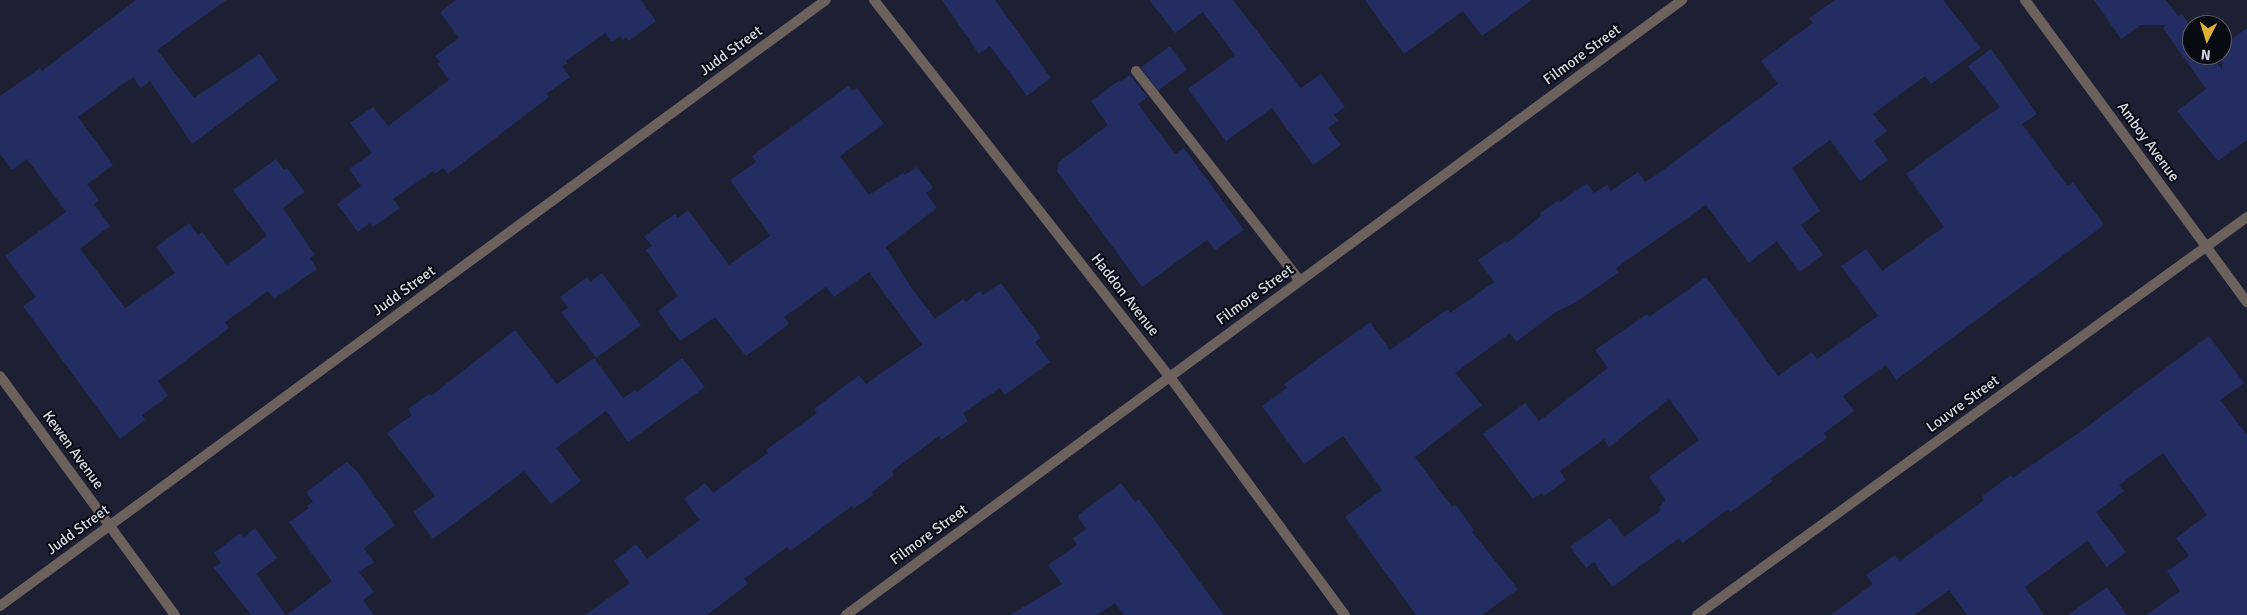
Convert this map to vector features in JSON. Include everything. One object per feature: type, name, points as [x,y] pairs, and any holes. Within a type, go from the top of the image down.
[{"type":"street","name":"Judd Street","points":[[0,606],[826,0]]},
{"type":"street","name":"Haddon Avenue","points":[[874,0],[1170,377],[1345,615]]},
{"type":"street","name":"Filmore Street","points":[[846,615],[1682,0]]},
{"type":"street","name":"Amboy Avenue","points":[[2025,0],[2247,302]]},
{"type":"street","points":[[1136,71],[1300,281]]},
{"type":"street","name":"Louvre Street","points":[[1697,615],[2247,217]]},
{"type":"street","name":"Kewen Avenue","points":[[0,376],[175,615]]},
{"type":"building","points":[[136,0],[226,0],[157,50],[194,98],[260,54],[278,80],[192,144],[150,81],[141,88],[133,77],[78,117],[113,165],[87,184],[99,200],[94,204],[110,226],[80,249],[125,308],[175,273],[156,247],[189,223],[198,235],[202,232],[227,265],[267,236],[233,190],[276,159],[284,170],[287,168],[305,192],[283,208],[315,255],[310,258],[317,269],[274,299],[268,291],[225,322],[229,328],[158,381],[168,396],[142,415],[145,420],[120,439],[23,306],[36,297],[5,256],[66,212],[27,159],[12,170],[0,154],[0,96],[40,68],[42,71]]},
{"type":"building","points":[[456,0],[641,0],[656,21],[629,41],[626,37],[623,40],[620,36],[612,42],[605,33],[566,61],[568,63],[562,67],[570,77],[546,94],[549,97],[448,174],[443,168],[435,174],[433,171],[393,199],[400,208],[373,227],[370,223],[358,232],[337,204],[361,186],[349,169],[372,153],[350,123],[373,107],[388,126],[449,80],[437,63],[440,62],[435,56],[459,38],[440,12]]},
{"type":"building","points":[[942,0],[995,0],[1051,78],[1027,96],[990,46],[979,54]]},
{"type":"building","points":[[1149,0],[1233,0],[1301,88],[1321,74],[1345,107],[1334,115],[1338,120],[1328,128],[1341,145],[1313,165],[1272,108],[1226,141],[1188,89],[1235,55],[1203,12],[1175,33]]},
{"type":"building","points":[[1365,0],[1532,0],[1482,36],[1463,11],[1404,54]]},
{"type":"building","points":[[1835,0],[1943,0],[1981,48],[1931,84],[1925,76],[1873,114],[1887,131],[1874,141],[1888,160],[1860,181],[1830,140],[1792,168],[1820,211],[1801,225],[1823,255],[1799,272],[1777,241],[1749,263],[1706,205],[1616,268],[1619,272],[1578,301],[1556,312],[1516,342],[1510,333],[1455,373],[1482,405],[1415,457],[1452,507],[1455,504],[1474,530],[1472,532],[1518,589],[1482,615],[1416,615],[1345,517],[1382,490],[1343,436],[1304,464],[1262,406],[1287,388],[1284,384],[1370,322],[1390,350],[1448,309],[1450,313],[1494,282],[1478,260],[1505,241],[1507,243],[1541,216],[1540,213],[1587,183],[1594,193],[1607,185],[1611,191],[1638,172],[1645,182],[1659,173],[1778,84],[1761,61],[1813,23],[1809,18]]},
{"type":"building","points":[[2094,0],[2166,0],[2178,16],[2183,15],[2182,55],[2163,28],[2166,25],[2141,25],[2121,39]]},
{"type":"building","points":[[2247,28],[2247,140],[2218,161],[2177,111],[2206,89],[2189,65],[2218,65],[2222,70],[2222,65],[2232,65],[2232,39]]},
{"type":"building","points":[[1170,46],[1187,69],[1158,91],[1141,67]]},
{"type":"building","points":[[1991,49],[2037,114],[2022,124],[2068,186],[2073,182],[2104,225],[1896,380],[1886,365],[1843,396],[1854,411],[1824,433],[1827,438],[1770,479],[1773,481],[1731,512],[1728,509],[1683,543],[1679,538],[1612,587],[1594,562],[1586,568],[1570,547],[1610,518],[1624,537],[1661,510],[1659,507],[1666,500],[1649,477],[1699,440],[1669,399],[1609,447],[1604,439],[1560,471],[1566,480],[1544,496],[1542,493],[1533,499],[1483,434],[1525,403],[1539,421],[1608,368],[1595,350],[1647,314],[1649,317],[1706,277],[1778,376],[1812,352],[1817,359],[1878,316],[1841,266],[1866,249],[1882,271],[1944,227],[1906,174],[2000,107],[1968,66]]},
{"type":"building","points":[[1130,75],[1148,97],[1138,104],[1175,154],[1184,148],[1244,230],[1215,250],[1207,240],[1142,287],[1057,171],[1059,162],[1108,125],[1091,101]]},
{"type":"building","points":[[848,86],[852,91],[857,88],[884,124],[840,156],[869,195],[903,173],[905,175],[917,167],[933,188],[926,193],[937,208],[886,247],[910,286],[935,319],[963,299],[966,302],[980,291],[983,295],[1001,283],[1041,338],[1035,342],[1050,362],[1005,395],[1000,388],[963,413],[968,421],[941,440],[939,436],[892,471],[894,475],[872,492],[873,495],[853,509],[852,506],[790,551],[787,547],[744,579],[748,584],[707,615],[585,615],[630,583],[614,561],[636,544],[647,559],[700,520],[684,499],[705,483],[713,493],[768,453],[766,450],[817,413],[814,409],[859,375],[866,384],[922,345],[869,272],[834,297],[826,287],[784,317],[789,324],[746,356],[715,317],[680,341],[658,311],[678,296],[646,250],[652,246],[644,236],[675,214],[678,218],[688,210],[729,265],[770,236],[730,180],[756,162],[752,156]]},
{"type":"building","points":[[602,273],[641,325],[596,358],[561,312],[568,308],[560,297],[587,277],[590,282]]},
{"type":"building","points":[[515,330],[557,384],[594,358],[623,398],[635,390],[637,392],[682,358],[705,387],[628,442],[606,411],[556,448],[581,481],[551,504],[524,471],[433,539],[413,512],[435,496],[387,433],[412,415],[408,409],[429,394],[431,396]]},
{"type":"building","points":[[2209,336],[2244,383],[2220,400],[2247,435],[2247,615],[2146,615],[2180,591],[2167,571],[2189,556],[2176,538],[2207,515],[2163,453],[2119,485],[2124,491],[2096,512],[2126,552],[2107,567],[2087,541],[2025,587],[2044,615],[1967,615],[1949,590],[1914,615],[1831,615],[1873,584],[1866,575],[1895,555],[1900,561],[1984,500],[1981,497],[2011,475],[2013,478],[2080,432]]},
{"type":"building","points":[[347,462],[357,471],[395,525],[364,548],[374,562],[359,572],[374,592],[363,600],[374,615],[287,615],[332,581],[289,522],[309,508],[307,506],[313,502],[306,492]]},
{"type":"building","points":[[1121,483],[1135,502],[1139,499],[1224,615],[1124,615],[1115,603],[1097,615],[1010,615],[1062,584],[1048,565],[1077,545],[1073,538],[1086,529],[1078,517],[1079,514]]},
{"type":"building","points":[[255,528],[277,558],[256,574],[286,615],[251,615],[214,568],[221,563],[214,553],[240,533],[244,537]]},
{"type":"building","points":[[2107,587],[2127,615],[2068,615]]}]
